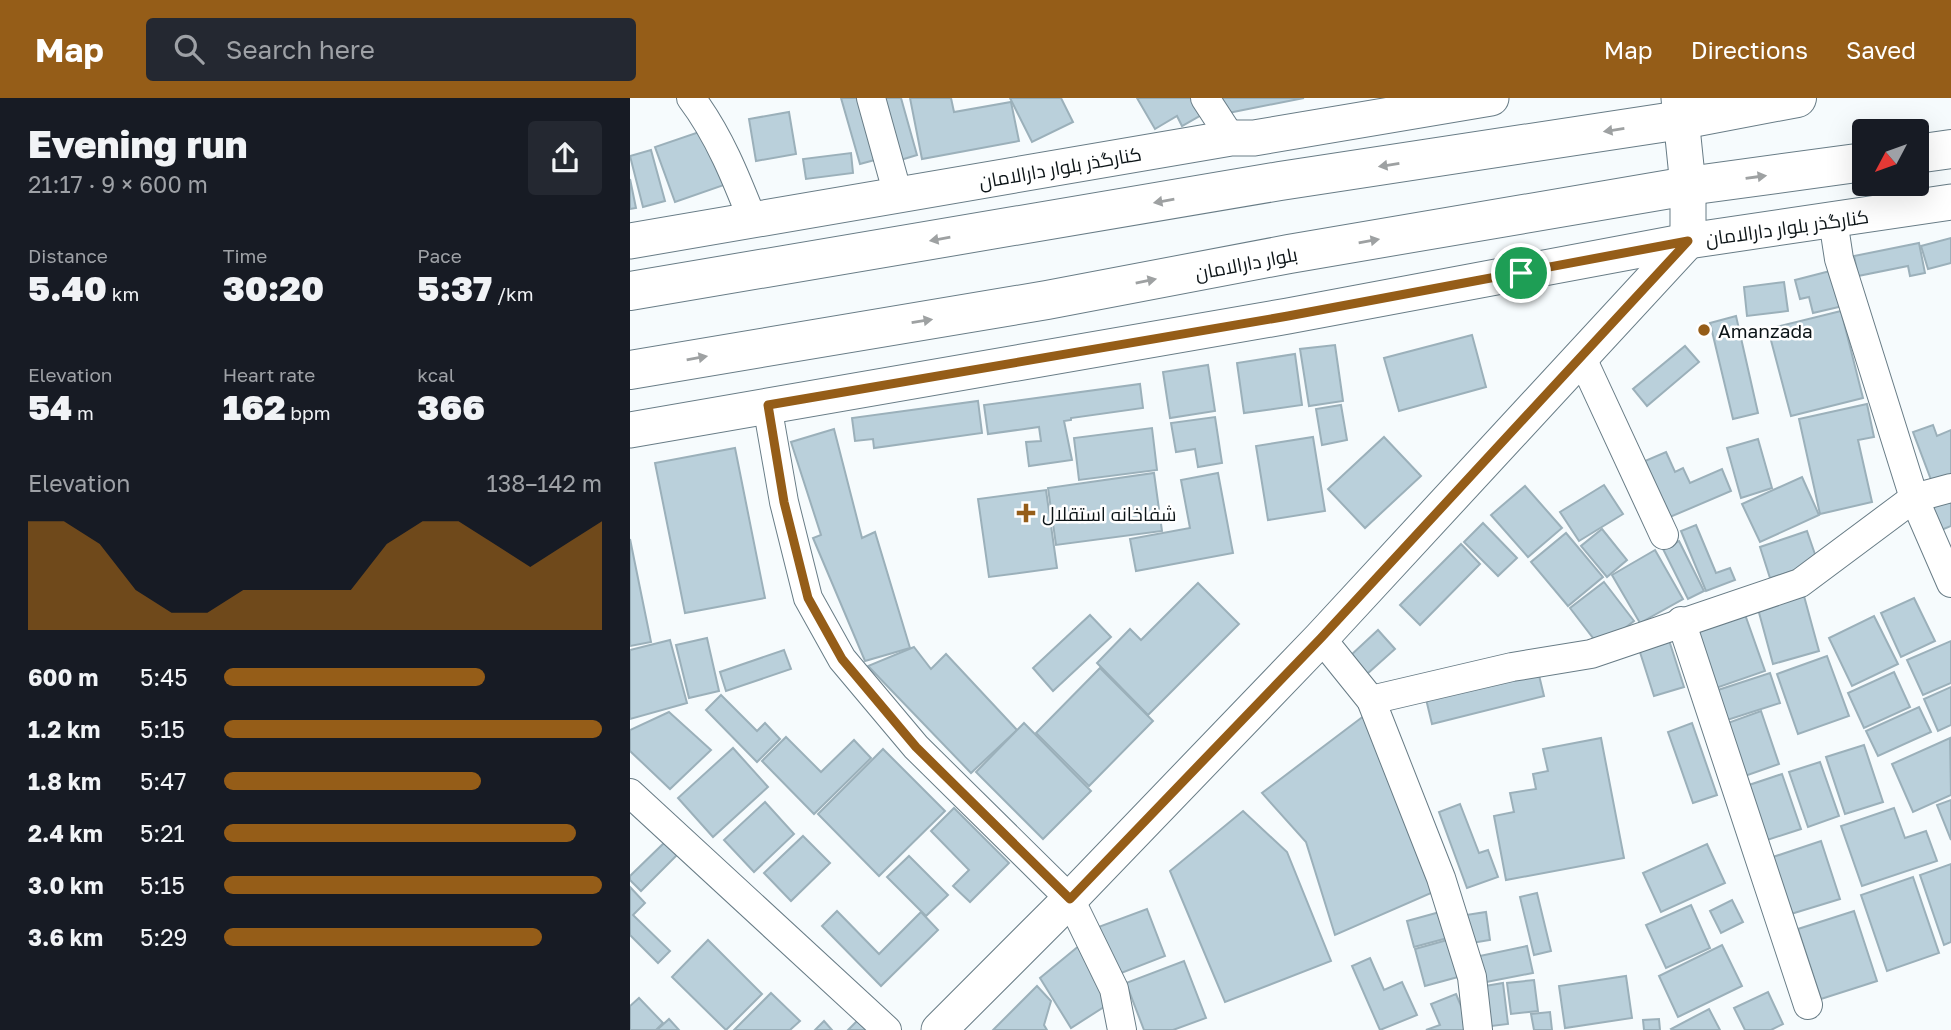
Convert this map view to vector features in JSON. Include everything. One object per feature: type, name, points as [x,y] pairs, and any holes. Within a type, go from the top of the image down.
[{"type":"main road","points":[[630,291],[1280,181],[1680,109],[1797,98]]},
{"type":"main road","points":[[1929,152],[1951,149]]},
{"type":"main road","name":"بلوار دارالامان","points":[[630,370],[1047,300],[1289,254],[1688,186],[1852,164]]},
{"type":"street","points":[[691,98],[702,113],[735,175],[753,221]]},
{"type":"street","points":[[871,98],[898,195]]},
{"type":"street","points":[[1205,98],[1231,138]]},
{"type":"street","name":"کنارگذر بلوار دارالامان","points":[[630,241],[1231,138],[1254,138],[1491,98]]},
{"type":"street","points":[[939,1030],[1070,899],[1321,638],[1688,241],[1688,186],[1680,109]]},
{"type":"street","name":"کنارگذر بلوار دارالامان","points":[[630,430],[1288,316],[1688,241],[1951,202]]},
{"type":"street","points":[[1833,220],[1839,259],[1914,498],[1951,583]]},
{"type":"street","points":[[1581,356],[1664,535]]},
{"type":"street","points":[[768,405],[784,502],[808,598],[842,659],[916,747],[1070,899],[1114,989],[1122,1030]]},
{"type":"street","points":[[1371,700],[1512,667],[1591,654],[1681,621],[1800,583],[1914,498],[1951,488]]},
{"type":"street","points":[[1681,621],[1808,1005]]},
{"type":"street","points":[[1321,638],[1371,700],[1441,878],[1472,977],[1478,1030]]},
{"type":"street","points":[[630,793],[887,1030]]},
{"type":"building","points":[[841,98],[865,98],[882,158],[860,164]]},
{"type":"building","points":[[883,98],[901,98],[917,155],[894,162]]},
{"type":"building","points":[[910,98],[951,98],[954,112],[1011,102],[1019,141],[922,159]]},
{"type":"building","points":[[1010,98],[1061,98],[1073,122],[1032,142]]},
{"type":"building","points":[[1137,98],[1194,98],[1203,114],[1182,126],[1177,116],[1155,129]]},
{"type":"building","points":[[1220,98],[1304,98],[1223,114]]},
{"type":"building","points":[[789,112],[796,154],[756,161],[749,119]]},
{"type":"building","points":[[705,130],[724,185],[675,202],[655,147]]},
{"type":"building","points":[[651,150],[665,201],[643,207],[630,156]]},
{"type":"building","points":[[851,153],[853,173],[806,179],[803,159]]},
{"type":"building","points":[[630,179],[636,208],[630,209]]},
{"type":"building","points":[[1951,238],[1951,263],[1928,269],[1921,246]]},
{"type":"building","points":[[1919,243],[1925,273],[1910,276],[1908,266],[1858,276],[1854,256]]},
{"type":"building","points":[[1834,270],[1843,306],[1813,313],[1809,297],[1800,299],[1795,280]]},
{"type":"building","points":[[1784,282],[1788,311],[1747,316],[1744,287]]},
{"type":"building","points":[[1841,311],[1863,398],[1791,416],[1768,329]]},
{"type":"building","points":[[1736,316],[1758,413],[1733,419],[1710,323]]},
{"type":"building","points":[[1472,335],[1486,387],[1399,411],[1384,358]]},
{"type":"building","points":[[1335,345],[1343,401],[1309,406],[1300,349]]},
{"type":"building","points":[[1685,346],[1699,362],[1647,406],[1633,389]]},
{"type":"building","points":[[1295,354],[1302,405],[1244,413],[1237,363]]},
{"type":"building","points":[[1208,365],[1215,411],[1170,418],[1163,372]]},
{"type":"building","points":[[1140,384],[1143,408],[1064,421],[1072,460],[1029,466],[1026,442],[1041,441],[1039,427],[988,434],[984,405]]},
{"type":"building","points":[[978,401],[982,433],[874,448],[873,439],[855,441],[852,418]]},
{"type":"building","points":[[1867,404],[1874,437],[1858,440],[1872,502],[1820,514],[1799,419]]},
{"type":"building","points":[[1341,405],[1347,440],[1322,445],[1316,409]]},
{"type":"building","points":[[1215,417],[1222,463],[1198,467],[1195,449],[1176,452],[1171,423]]},
{"type":"building","points":[[1933,425],[1937,436],[1951,430],[1951,479],[1933,485],[1913,432]]},
{"type":"building","points":[[1152,428],[1157,470],[1079,480],[1074,438]]},
{"type":"building","points":[[834,429],[862,538],[875,532],[910,648],[865,661],[813,538],[821,535],[791,442]]},
{"type":"building","points":[[1313,437],[1325,511],[1268,520],[1256,446]]},
{"type":"building","points":[[1384,437],[1421,476],[1365,528],[1328,489]]},
{"type":"building","points":[[1758,439],[1772,488],[1741,498],[1727,448]]},
{"type":"building","points":[[735,448],[765,598],[685,613],[655,463]]},
{"type":"building","points":[[1666,452],[1675,472],[1683,468],[1690,483],[1722,469],[1731,491],[1670,517],[1645,461]]},
{"type":"building","points":[[1154,473],[1162,531],[1056,545],[1048,488]]},
{"type":"building","points":[[1218,473],[1233,553],[1136,571],[1130,539],[1190,528],[1181,480]]},
{"type":"building","points":[[1802,477],[1819,515],[1760,542],[1742,504]]},
{"type":"building","points":[[1604,485],[1623,514],[1579,541],[1560,512]]},
{"type":"building","points":[[1525,486],[1562,528],[1528,557],[1491,515]]},
{"type":"building","points":[[1046,490],[1057,568],[989,577],[978,499]]},
{"type":"building","points":[[1951,493],[1951,526],[1932,534],[1920,506]]},
{"type":"building","points":[[1483,523],[1517,558],[1498,576],[1464,542]]},
{"type":"building","points":[[1696,525],[1716,573],[1730,568],[1735,580],[1706,591],[1681,531]]},
{"type":"building","points":[[1602,529],[1627,560],[1607,577],[1581,546]]},
{"type":"building","points":[[1807,531],[1818,563],[1770,578],[1760,547]]},
{"type":"building","points":[[1566,533],[1603,577],[1568,606],[1531,562]]},
{"type":"building","points":[[630,539],[651,642],[630,646]]},
{"type":"building","points":[[1679,541],[1704,591],[1688,599],[1663,549]]},
{"type":"building","points":[[1461,544],[1480,564],[1420,625],[1400,605]]},
{"type":"building","points":[[1655,550],[1683,599],[1640,623],[1612,575]]},
{"type":"building","points":[[1604,582],[1634,621],[1600,647],[1570,608]]},
{"type":"building","points":[[1198,583],[1239,624],[1148,715],[1097,663],[1130,629],[1141,640]]},
{"type":"building","points":[[1804,596],[1819,651],[1773,664],[1758,609]]},
{"type":"building","points":[[1914,598],[1935,641],[1901,657],[1881,613]]},
{"type":"building","points":[[1742,606],[1765,671],[1716,688],[1694,623]]},
{"type":"building","points":[[1090,615],[1111,637],[1053,691],[1033,668]]},
{"type":"building","points":[[1874,616],[1898,664],[1852,686],[1829,638]]},
{"type":"building","points":[[1378,630],[1395,649],[1367,674],[1351,655]]},
{"type":"building","points":[[1668,637],[1684,687],[1654,696],[1638,646]]},
{"type":"building","points":[[707,638],[719,691],[689,698],[676,645]]},
{"type":"building","points":[[670,640],[687,703],[630,719],[630,650]]},
{"type":"building","points":[[1951,641],[1951,683],[1923,695],[1907,660]]},
{"type":"building","points":[[914,647],[931,669],[946,654],[1017,730],[971,773],[868,666]]},
{"type":"building","points":[[784,650],[791,669],[726,691],[720,672]]},
{"type":"building","points":[[1827,656],[1849,716],[1798,734],[1777,674]]},
{"type":"building","points":[[1100,668],[1153,721],[1089,786],[1036,733]]},
{"type":"building","points":[[1538,671],[1544,696],[1432,724],[1426,699]]},
{"type":"building","points":[[1894,672],[1910,707],[1864,728],[1848,693]]},
{"type":"building","points":[[1770,673],[1780,703],[1724,721],[1715,691]]},
{"type":"building","points":[[1951,687],[1951,725],[1938,731],[1924,699]]},
{"type":"building","points":[[721,695],[757,731],[765,723],[780,739],[757,762],[706,710]]},
{"type":"building","points":[[1919,707],[1931,732],[1878,756],[1866,731]]},
{"type":"building","points":[[1761,711],[1779,764],[1742,777],[1725,724]]},
{"type":"building","points":[[669,712],[711,750],[670,789],[630,751],[630,730]]},
{"type":"building","points":[[1369,712],[1438,890],[1335,935],[1306,842],[1262,793]]},
{"type":"building","points":[[1024,723],[1091,791],[1043,839],[976,772]]},
{"type":"building","points":[[1692,723],[1717,795],[1693,803],[1668,732]]},
{"type":"building","points":[[786,737],[821,772],[854,740],[871,758],[814,814],[762,761]]},
{"type":"building","points":[[1601,738],[1624,858],[1506,880],[1494,816],[1514,812],[1510,793],[1536,789],[1533,774],[1548,771],[1543,749]]},
{"type":"building","points":[[1950,738],[1951,795],[1913,812],[1892,764]]},
{"type":"building","points":[[1864,745],[1883,802],[1845,814],[1826,757]]},
{"type":"building","points":[[733,748],[768,787],[713,837],[678,798]]},
{"type":"building","points":[[883,749],[945,811],[879,876],[818,814]]},
{"type":"building","points":[[1820,762],[1839,816],[1808,827],[1789,772]]},
{"type":"building","points":[[1782,774],[1801,829],[1764,841],[1746,786]]},
{"type":"building","points":[[1951,800],[1951,840],[1937,805]]},
{"type":"building","points":[[765,802],[794,834],[754,872],[724,840]]},
{"type":"building","points":[[1460,804],[1479,853],[1488,850],[1498,877],[1467,888],[1439,812]]},
{"type":"building","points":[[954,808],[1009,863],[970,902],[953,886],[969,870],[931,831]]},
{"type":"building","points":[[1894,808],[1905,838],[1926,831],[1937,861],[1862,886],[1841,826]]},
{"type":"building","points":[[1243,811],[1287,852],[1331,961],[1225,1002],[1170,871]]},
{"type":"building","points":[[803,836],[830,863],[791,901],[764,873]]},
{"type":"building","points":[[1821,841],[1840,899],[1791,914],[1773,857]]},
{"type":"building","points":[[665,842],[677,855],[641,891],[630,880],[630,876]]},
{"type":"building","points":[[1707,844],[1725,883],[1661,912],[1643,873]]},
{"type":"building","points":[[909,856],[948,895],[926,916],[887,877]]},
{"type":"building","points":[[1951,864],[1951,942],[1944,945],[1920,875]]},
{"type":"building","points":[[1913,877],[1939,953],[1887,971],[1861,895]]},
{"type":"building","points":[[630,887],[645,903],[633,915],[670,951],[658,963],[630,935]]},
{"type":"building","points":[[1537,893],[1551,951],[1534,955],[1520,897]]},
{"type":"building","points":[[1732,900],[1743,922],[1721,933],[1710,911]]},
{"type":"building","points":[[1691,905],[1710,948],[1666,968],[1646,925]]},
{"type":"building","points":[[1147,909],[1165,956],[1111,977],[1093,929]]},
{"type":"building","points":[[1447,910],[1455,936],[1414,947],[1407,921]]},
{"type":"building","points":[[837,911],[879,954],[921,912],[938,930],[881,986],[822,926]]},
{"type":"building","points":[[1854,911],[1877,981],[1821,999],[1798,929]]},
{"type":"building","points":[[1486,912],[1490,940],[1471,943],[1466,915]]},
{"type":"building","points":[[1458,937],[1469,974],[1425,986],[1415,949]]},
{"type":"building","points":[[708,940],[762,994],[726,1030],[672,977]]},
{"type":"building","points":[[1086,940],[1115,1000],[1071,1028],[1040,978]]},
{"type":"building","points":[[1722,945],[1742,986],[1678,1017],[1659,976]]},
{"type":"building","points":[[1527,946],[1533,973],[1481,983],[1475,957]]},
{"type":"building","points":[[1370,958],[1384,990],[1402,982],[1417,1015],[1380,1030],[1352,966]]},
{"type":"building","points":[[1184,961],[1206,1018],[1173,1030],[1144,1030],[1126,983]]},
{"type":"building","points":[[1626,976],[1632,1018],[1565,1028],[1559,986]]},
{"type":"building","points":[[1534,980],[1538,1011],[1511,1014],[1507,983]]},
{"type":"building","points":[[1503,983],[1508,1024],[1484,1027],[1479,987]]},
{"type":"building","points":[[1037,986],[1051,1001],[1044,1025],[1047,1030],[993,1030]]},
{"type":"building","points":[[1768,992],[1783,1024],[1771,1030],[1745,1030],[1734,1008]]},
{"type":"building","points":[[771,993],[800,1021],[790,1030],[734,1030]]},
{"type":"building","points":[[1456,994],[1471,1030],[1426,1030],[1440,1025],[1431,1004]]},
{"type":"building","points":[[639,998],[663,1023],[656,1030],[630,1030],[630,1006]]},
{"type":"building","points":[[1709,1009],[1720,1030],[1671,1029]]},
{"type":"building","points":[[1550,1012],[1552,1030],[1534,1030],[1531,1014]]},
{"type":"building","points":[[862,1016],[875,1030],[848,1030]]},
{"type":"building","points":[[669,1019],[679,1030],[657,1030]]},
{"type":"building","points":[[1659,1019],[1660,1030],[1644,1030],[1643,1020]]},
{"type":"building","points":[[824,1021],[832,1030],[815,1030]]},
{"type":"place","name":"Amanzada","points":[[1704,330]]},
{"type":"place","name":"شفاخانه استقلال","points":[[1026,513]]},
{"type":"route","points":[[1688,241],[1321,638],[1070,899],[916,747],[842,659],[808,598],[784,502],[768,405],[1288,316],[1521,273],[1688,241]]}]
